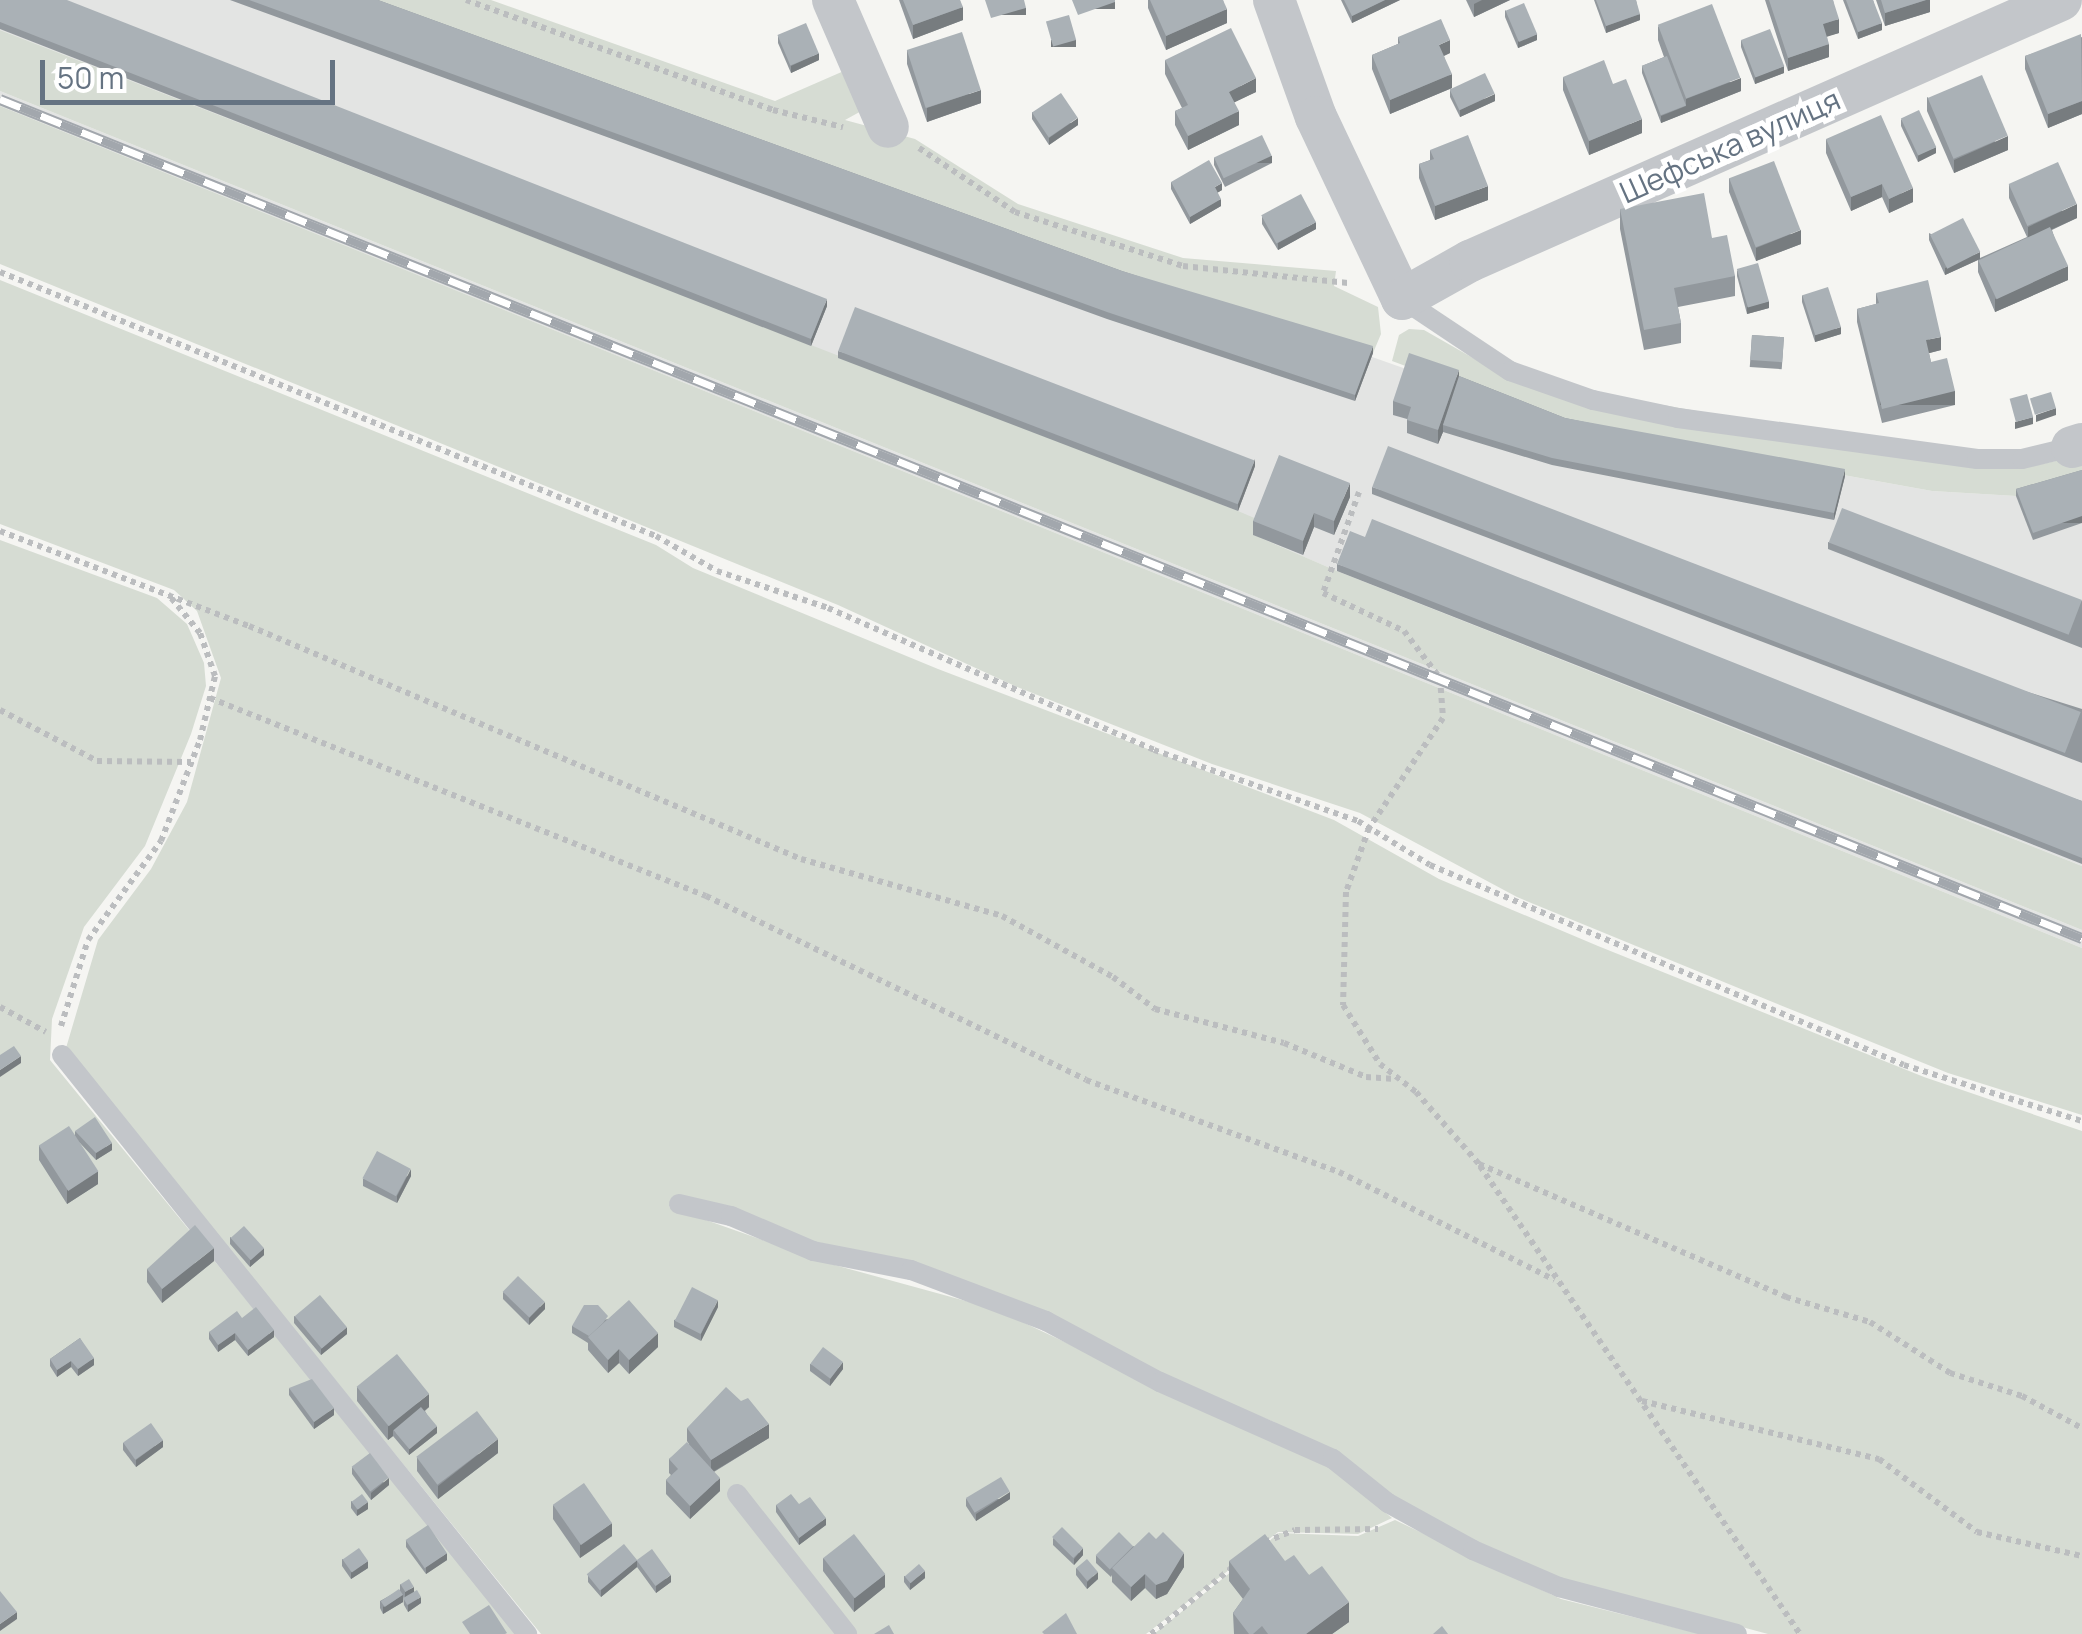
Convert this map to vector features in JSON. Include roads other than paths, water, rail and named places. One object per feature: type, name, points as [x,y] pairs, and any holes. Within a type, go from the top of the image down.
[{"type":"street","points":[[833,0],[888,126]]},
{"type":"street","points":[[1274,0],[1316,117],[1402,299]]},
{"type":"street","name":"Шефська вулиця","points":[[1402,299],[1470,261],[2061,0]]},
{"type":"lane","points":[[1402,299],[1510,371],[1627,407],[1977,459],[2022,459],[2077,445]]},
{"type":"lane","points":[[59,1051],[526,1634]]},
{"type":"lane","points":[[679,1204],[731,1216],[813,1250],[911,1270],[1046,1322],[1160,1382],[1291,1436],[1402,1510],[1559,1588],[1736,1634]]},
{"type":"lane","points":[[737,1494],[847,1634]]},
{"type":"railway","points":[[0,99],[2082,938]]}]
